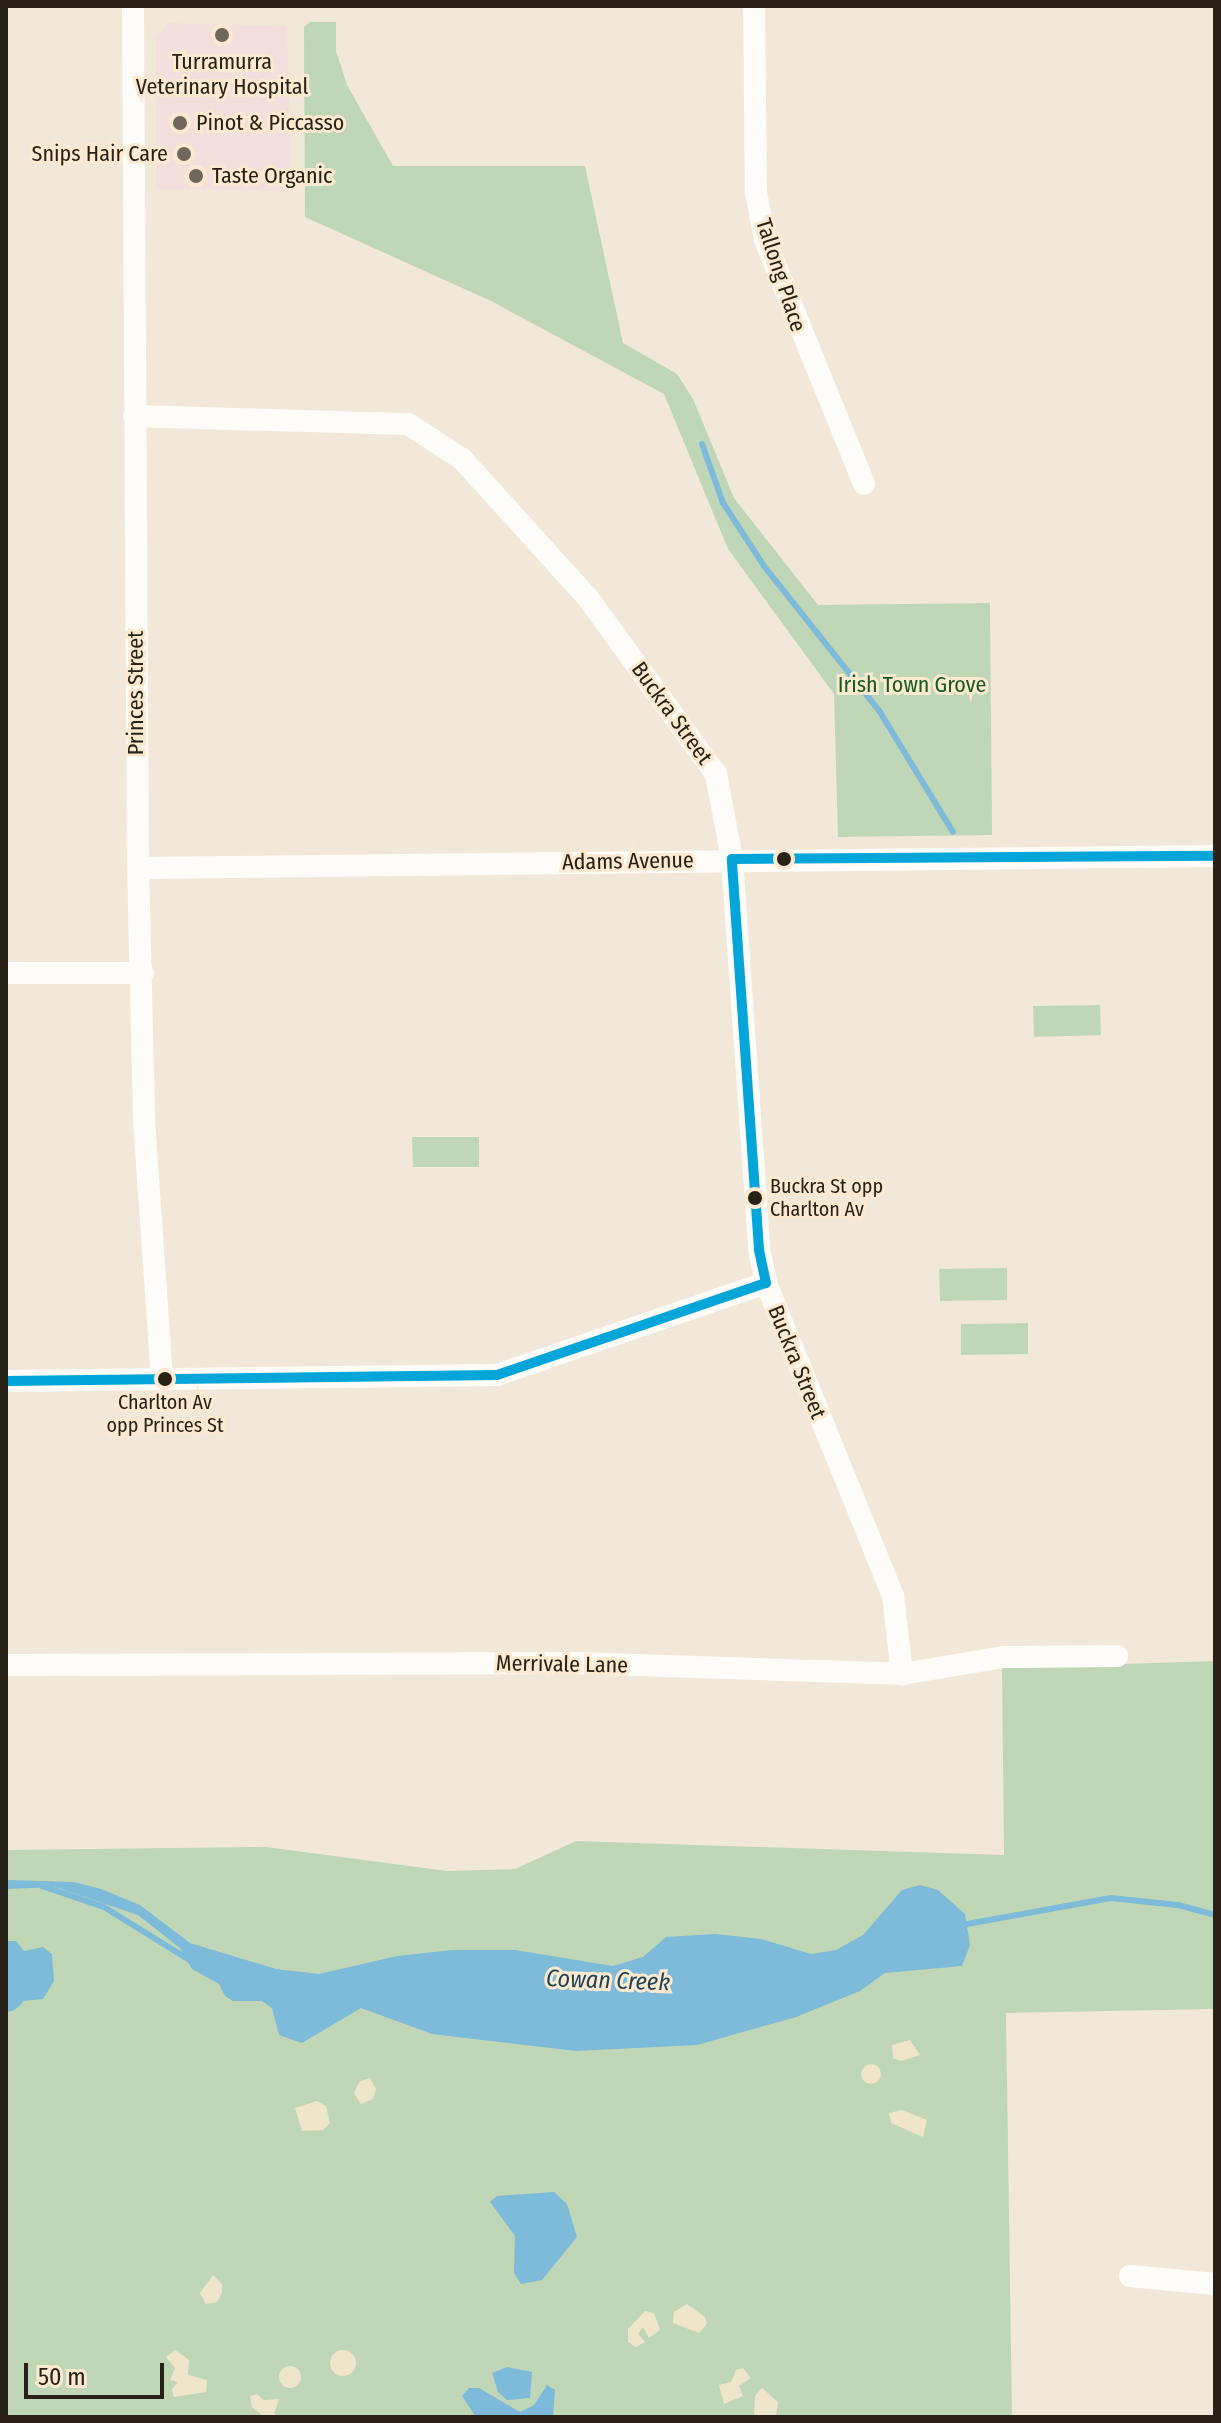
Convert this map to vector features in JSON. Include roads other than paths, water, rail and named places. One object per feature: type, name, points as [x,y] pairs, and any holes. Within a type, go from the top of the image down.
[{"type":"street","name":"Princes Street","points":[[133,6],[138,868],[143,973],[144,1121],[162,1379]]},
{"type":"street","name":"Tallong Place","points":[[754,6],[756,192],[765,240],[864,484]]},
{"type":"street","name":"Buckra Street","points":[[134,416],[408,424],[462,459],[588,598],[683,724],[716,774],[732,859],[759,1249],[766,1283],[893,1595],[902,1674]]},
{"type":"street","name":"Adams Avenue","points":[[138,868],[1215,856]]},
{"type":"street","points":[[6,973],[143,973]]},
{"type":"street","points":[[6,1381],[497,1375],[766,1283]]},
{"type":"street","name":"Merrivale Lane","points":[[6,1665],[576,1663],[902,1674],[1004,1657],[1117,1656]]},
{"type":"street","points":[[1130,2276],[1215,2284]]},
{"type":"water","points":[[6,1880],[73,1882],[101,1889],[140,1905],[190,1943],[276,1969],[319,1974],[397,1956],[453,1950],[515,1950],[613,1966],[643,1957],[666,1937],[715,1934],[761,1939],[811,1954],[836,1950],[863,1935],[902,1890],[920,1885],[938,1890],[965,1914],[970,1945],[962,1966],[885,1973],[860,1991],[796,2017],[697,2045],[576,2051],[432,2034],[361,2008],[302,2043],[279,2035],[272,2008],[262,2001],[233,2001],[225,1996],[219,1984],[192,1969],[180,1948],[138,1915],[55,1887],[6,1889]]},
{"type":"water","points":[[6,1941],[16,1941],[24,1951],[43,1947],[52,1954],[54,1981],[43,1999],[23,2001],[8,1989]]},
{"type":"water","points":[[554,2192],[567,2204],[577,2237],[542,2280],[521,2284],[514,2273],[515,2236],[490,2202],[497,2196]]},
{"type":"water","points":[[507,2367],[532,2372],[530,2398],[507,2400],[498,2392],[492,2373]]},
{"type":"water","points":[[547,2385],[555,2390],[553,2417],[476,2417],[462,2396],[469,2388],[479,2388],[520,2412],[534,2405]]},
{"type":"waterway","points":[[702,444],[723,503],[764,566],[880,712],[953,832]]},
{"type":"waterway","name":"Cowan Creek","points":[[42,1886],[104,1907],[191,1961]]},
{"type":"waterway","name":"Cowan Creek","points":[[962,1925],[1111,1898],[1178,1905],[1215,1915]]},
{"type":"waterway","points":[[6,1995],[10,1991]]},
{"type":"place","name":"Turramurra Veterinary Hospital","points":[[222,35]]},
{"type":"place","name":"Pinot & Piccasso","points":[[180,123]]},
{"type":"place","name":"Snips Hair Care","points":[[184,154]]},
{"type":"place","name":"Taste Organic","points":[[196,176]]},
{"type":"place","name":"Buckra St opp Charlton Av","points":[[755,1198]]},
{"type":"place","name":"Charlton Av opp Princes St","points":[[165,1379]]},
{"type":"park label","name":"Irish Town Grove","points":[[912,685]]}]
